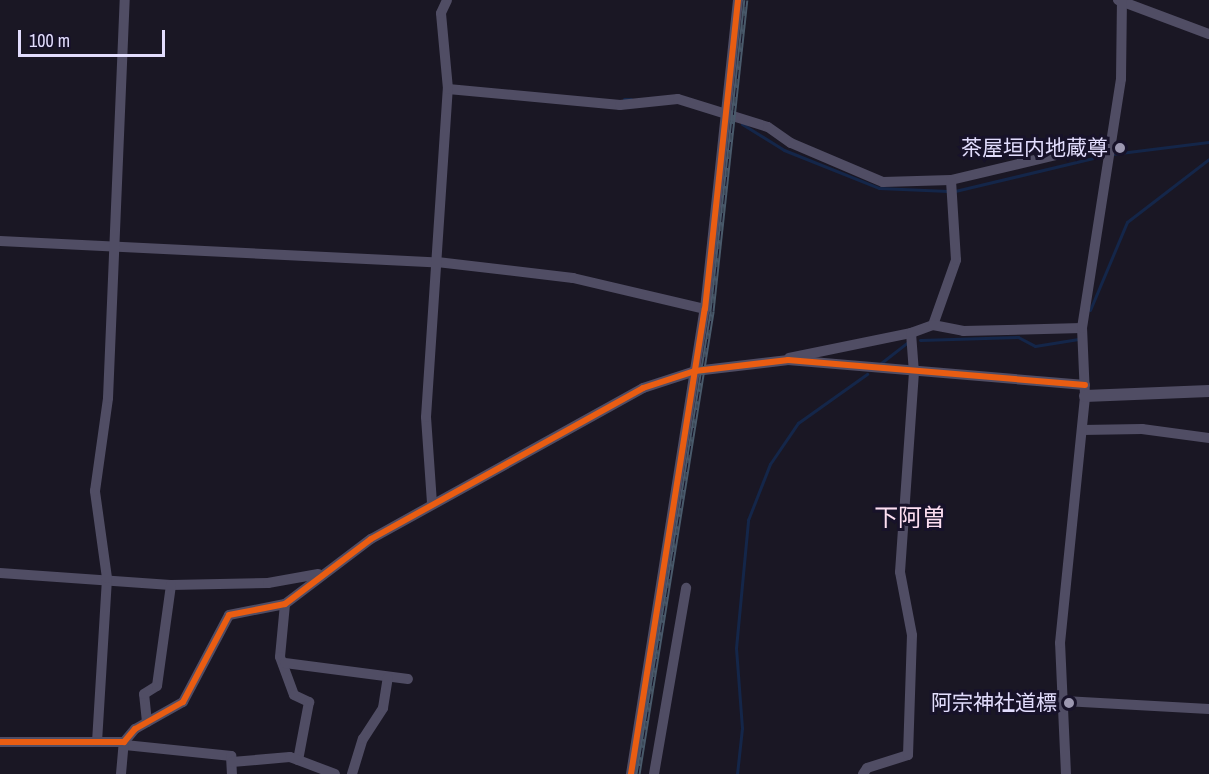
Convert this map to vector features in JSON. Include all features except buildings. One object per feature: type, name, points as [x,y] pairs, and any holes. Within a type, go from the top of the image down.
[{"type":"street","points":[[98,742],[107,578],[95,491],[108,398],[125,0]]},
{"type":"street","points":[[432,503],[426,417],[448,89],[440,40],[447,0]]},
{"type":"street","points":[[631,774],[705,309],[738,0]]},
{"type":"street","points":[[1066,774],[1062,613],[1085,391],[1082,328],[1121,80],[1120,1],[1209,34]]},
{"type":"street","points":[[448,89],[620,105],[678,99],[768,127],[791,143],[884,182],[951,180],[1111,142]]},
{"type":"street","points":[[933,325],[956,260],[951,180]]},
{"type":"street","points":[[0,241],[437,262],[573,278],[705,309]]},
{"type":"street","points":[[121,774],[124,743],[147,722],[183,702],[229,615],[285,604],[318,574],[432,503],[643,388],[695,371],[788,360],[911,333],[933,325],[963,331],[1082,328]]},
{"type":"street","points":[[863,774],[867,768],[908,755],[912,635],[900,572],[914,373],[911,333]]},
{"type":"street","points":[[788,360],[1085,391],[1209,391]]},
{"type":"street","points":[[1082,430],[1142,429],[1209,438]]},
{"type":"street","points":[[0,573],[107,578],[171,585],[268,583],[318,574]]},
{"type":"street","points":[[147,722],[144,694],[157,686],[171,585]]},
{"type":"street","points":[[654,774],[686,588]]},
{"type":"street","points":[[285,604],[280,657],[285,663],[294,696],[309,702],[298,760]]},
{"type":"street","points":[[285,663],[408,679]]},
{"type":"street","points":[[352,774],[363,739],[383,708],[388,677]]},
{"type":"street","points":[[1064,700],[1209,709]]},
{"type":"street","points":[[0,742],[124,743],[231,756],[232,774]]},
{"type":"street","points":[[232,762],[298,760],[312,770],[335,774]]},
{"type":"waterway","points":[[624,99],[631,99]]},
{"type":"waterway","points":[[742,124],[784,150],[879,188],[948,191]]},
{"type":"waterway","points":[[1112,154],[1209,142]]},
{"type":"waterway","points":[[955,191],[1106,155]]},
{"type":"waterway","points":[[1090,310],[1127,222],[1209,159]]},
{"type":"waterway","points":[[920,340],[1018,337],[1035,346],[1078,339]]},
{"type":"waterway","points":[[881,363],[908,342]]},
{"type":"waterway","points":[[737,774],[742,728],[736,648],[748,520],[770,464],[798,423],[867,374]]},
{"type":"railway","points":[[638,774],[712,311],[746,0]]},
{"type":"cycle path","points":[[631,774],[705,309],[738,0]]},
{"type":"cycle path","points":[[0,742],[124,742],[135,729],[183,702],[229,615],[285,604],[371,539],[643,388],[695,371],[788,360],[1085,385]]},
{"type":"place","name":"茶屋垣内地蔵尊","points":[[1120,148]]},
{"type":"place","name":"阿宗神社道標","points":[[1069,703]]},
{"type":"district","name":"下阿曽","points":[[910,518]]}]
